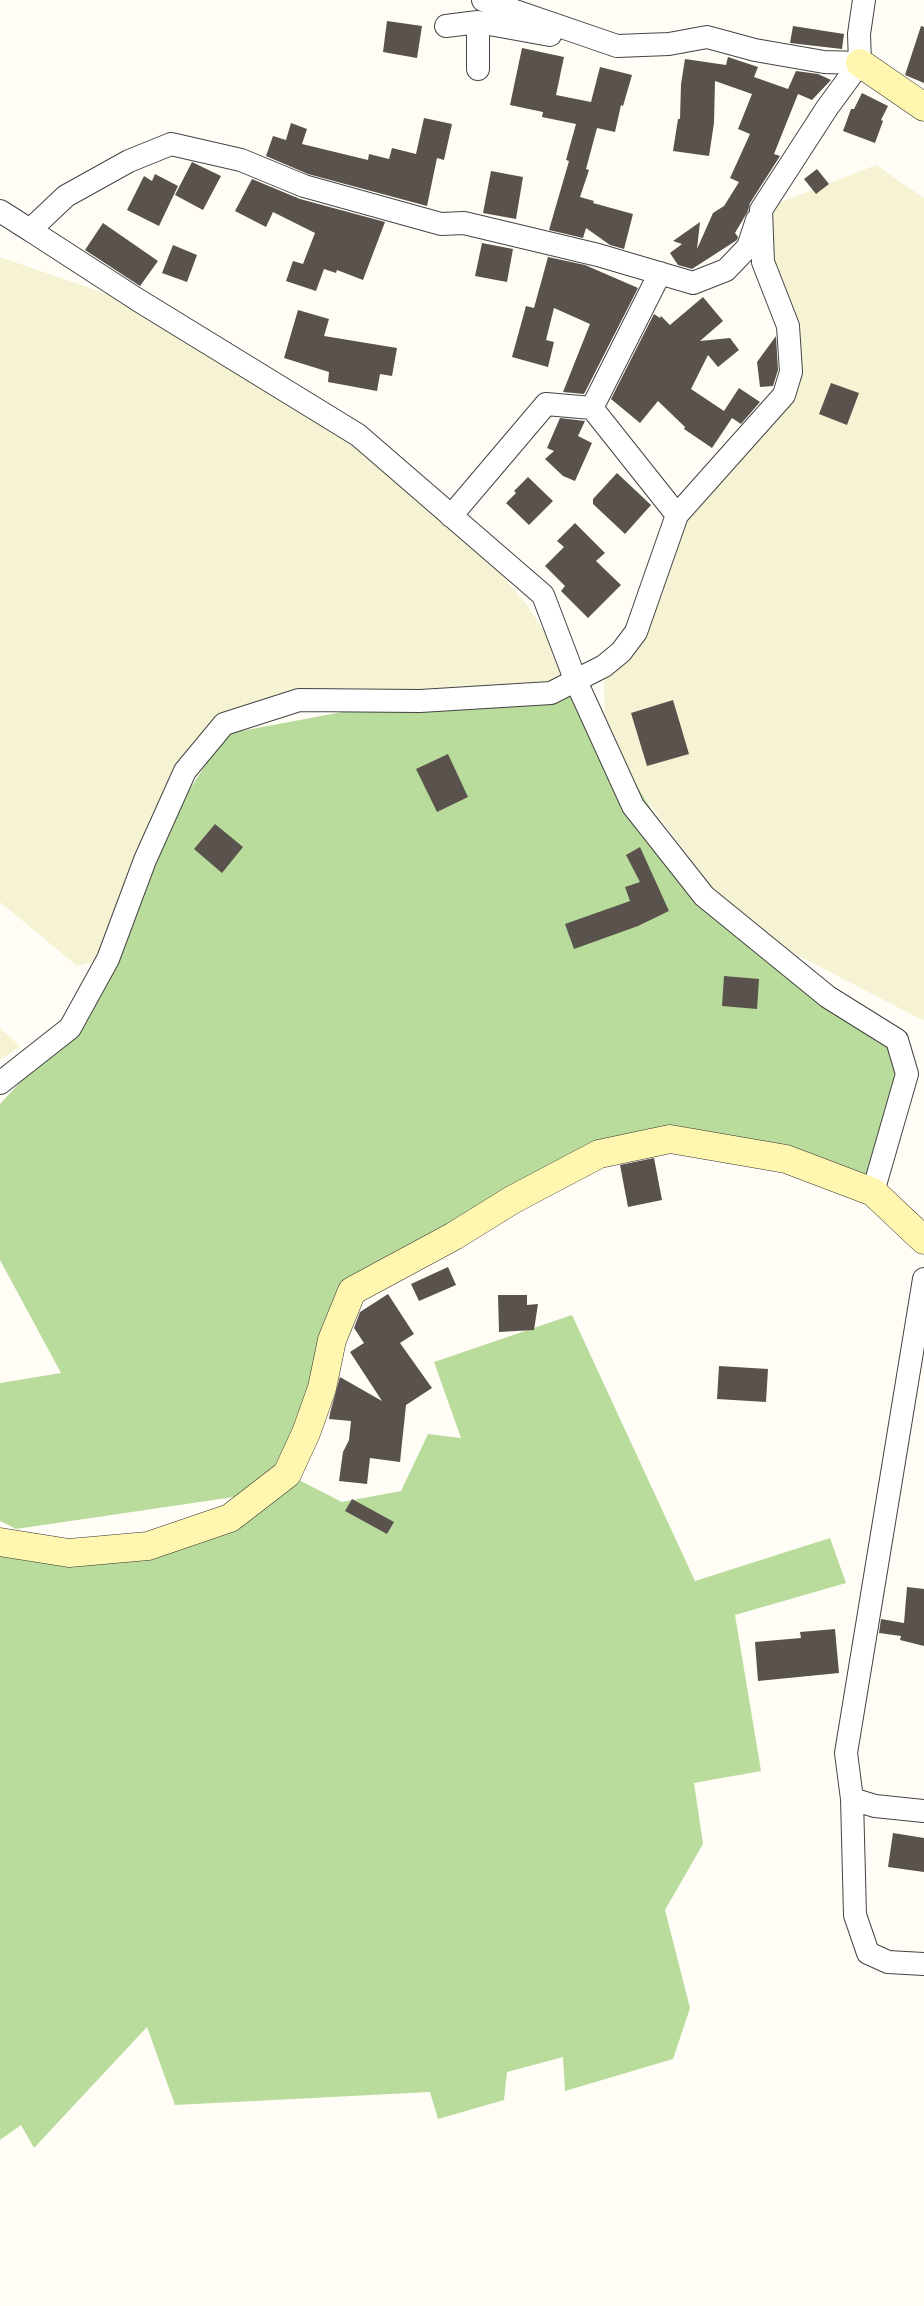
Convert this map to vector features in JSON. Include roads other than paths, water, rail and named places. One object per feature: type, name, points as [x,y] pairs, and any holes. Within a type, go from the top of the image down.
[{"type":"street","points":[[483,0],[617,46]]},
{"type":"street","points":[[30,230],[66,196],[130,161],[171,144],[241,160],[304,186],[441,224],[464,223],[598,254],[693,283],[726,270],[748,247],[761,210],[827,108],[860,62],[860,34],[864,0]]},
{"type":"street","points":[[478,22],[478,69]]},
{"type":"street","points":[[446,26],[478,22],[617,46],[669,44],[707,37],[755,50],[824,62],[860,62],[924,107]]},
{"type":"street","points":[[0,1082],[70,1028],[108,959],[145,860],[185,770],[224,724],[299,700],[420,701],[551,693],[574,679],[604,666],[621,652],[636,632],[677,514],[784,395],[791,372],[788,326],[763,262],[761,210]]},
{"type":"street","points":[[0,211],[138,300],[358,435],[544,596],[574,679],[632,806],[704,896],[828,997],[897,1040],[907,1074],[873,1192]]},
{"type":"street","points":[[592,408],[660,273]]},
{"type":"street","points":[[451,516],[546,404],[592,408],[677,514]]},
{"type":"street","points":[[0,1542],[69,1553],[148,1546],[230,1518],[287,1474],[309,1424],[322,1388],[332,1340],[352,1291],[454,1236],[512,1200],[599,1154],[670,1139],[786,1159],[873,1192],[924,1240]]},
{"type":"street","points":[[924,1279],[846,1752],[852,1799],[855,1915],[868,1953],[888,1962],[924,1964]]},
{"type":"street","points":[[852,1799],[875,1806],[924,1811]]}]
